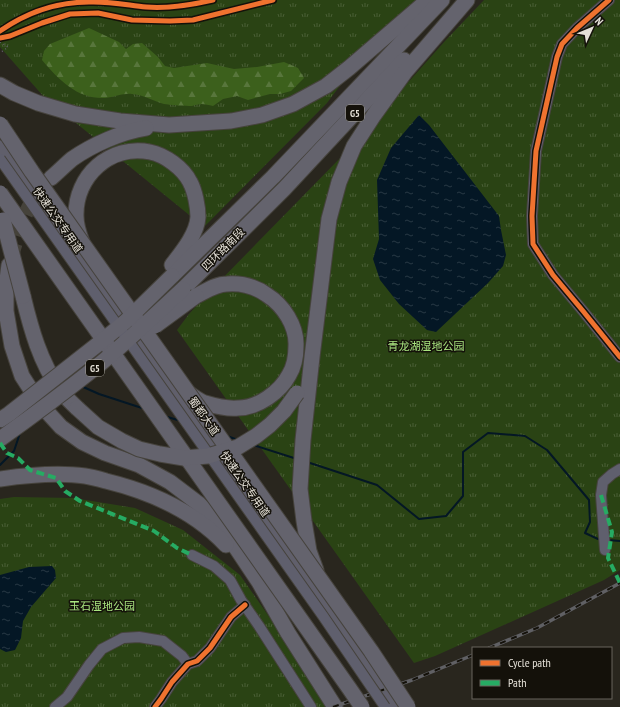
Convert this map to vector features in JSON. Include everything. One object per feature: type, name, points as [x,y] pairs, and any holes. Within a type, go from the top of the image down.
[{"type":"highway","points":[[324,594],[309,551],[300,489],[303,440],[329,219],[340,182],[354,146],[405,72],[421,30],[428,0]]},
{"type":"highway","name":"G5","points":[[421,30],[442,0]]},
{"type":"highway","name":"G5","points":[[421,30],[462,0]]},
{"type":"highway","points":[[51,178],[71,160],[97,144],[124,133],[143,128],[168,125],[231,121],[262,115],[293,104],[326,86],[349,68],[421,30],[467,0]]},
{"type":"highway","name":"四环路南段","points":[[0,420],[62,373],[124,322],[172,270],[273,177],[421,30]]},
{"type":"highway","name":"四环路南段","points":[[0,439],[100,364],[136,333],[190,292],[284,189],[421,30]]},
{"type":"highway","points":[[0,85],[14,94],[75,114],[120,122],[168,125]]},
{"type":"highway","name":"蜀都大道","points":[[0,124],[371,651],[408,707]]},
{"type":"highway","points":[[0,130],[272,521],[404,707]]},
{"type":"highway","points":[[87,254],[79,233],[76,216],[77,199],[82,184],[92,171],[105,160],[118,154],[133,151],[150,152],[166,158],[179,168],[190,182],[196,198],[198,218],[194,232],[172,270]]},
{"type":"highway","points":[[0,193],[362,707]]},
{"type":"highway","points":[[2,216],[29,321],[36,343],[48,371],[61,391],[98,427],[139,449],[184,458],[208,456],[238,447],[256,436],[284,411],[297,393],[312,357]]},
{"type":"highway","points":[[9,265],[6,287],[6,312],[12,346],[22,376],[40,404],[61,427],[82,442],[105,453],[139,466],[170,482],[199,504],[218,523],[259,582],[292,639],[335,707]]},
{"type":"highway","points":[[181,389],[204,402],[222,407],[239,409],[253,406],[268,398],[281,386],[290,374],[295,359],[296,344],[294,330],[288,317],[278,304],[268,295],[253,288],[226,284],[190,292]]},
{"type":"highway","points":[[0,479],[30,475],[58,474],[86,476],[124,485],[157,497],[187,513],[218,537],[259,582]]},
{"type":"main road","points":[[0,147],[184,406],[394,707]]},
{"type":"main road","points":[[0,183],[314,628],[367,707]]},
{"type":"street","points":[[609,0],[577,28],[562,44],[557,58],[536,151],[532,216],[533,244],[553,275],[620,358]]},
{"type":"street","name":"快速公交专用道","points":[[0,158],[386,707]]},
{"type":"street","points":[[604,550],[601,495],[603,482],[620,469]]},
{"type":"street","points":[[192,556],[214,566],[230,580],[241,600],[311,707]]},
{"type":"street","points":[[154,707],[172,682],[188,664],[197,661],[210,648],[230,616],[245,605]]},
{"type":"street","points":[[55,707],[67,697],[102,649],[123,638],[139,637],[163,641],[182,656],[188,664]]},
{"type":"path","points":[[0,42],[8,47],[0,53]]},
{"type":"green space","points":[[0,0],[419,0],[357,63],[327,103],[204,227],[44,97],[0,47]]},
{"type":"green space","name":"青龙湖湿地公园","points":[[484,0],[620,0],[620,570],[604,580],[435,656],[414,663],[177,330],[189,314],[215,286],[347,151],[445,41]]},
{"type":"green space","points":[[89,28],[119,42],[126,49],[133,44],[142,43],[158,57],[165,66],[174,68],[207,63],[234,69],[257,67],[284,62],[298,68],[304,78],[291,91],[280,94],[270,94],[248,100],[237,96],[223,99],[213,106],[202,104],[192,106],[166,104],[132,94],[105,98],[86,95],[69,87],[55,75],[42,60],[44,51],[50,44]]},
{"type":"green space","name":"玉石湿地公园","points":[[14,497],[73,498],[135,508],[183,530],[240,575],[293,651],[329,707],[0,707],[0,499]]},
{"type":"water","points":[[419,115],[429,125],[499,216],[506,255],[503,266],[488,283],[436,332],[427,330],[399,304],[380,280],[373,259],[379,239],[377,180],[391,148]]},
{"type":"water","points":[[52,566],[55,570],[56,578],[31,607],[23,621],[21,638],[15,650],[6,652],[0,649],[0,575],[29,567]]},
{"type":"waterway","points":[[81,386],[99,394],[145,409]]},
{"type":"waterway","points":[[164,416],[181,421]]},
{"type":"waterway","points":[[0,465],[14,451],[20,433]]},
{"type":"waterway","points":[[307,462],[377,485],[419,519],[446,516],[463,496],[463,452],[488,433],[525,436],[547,450],[589,500],[590,522],[585,533],[601,539]]},
{"type":"waterway","points":[[227,436],[238,440]]},
{"type":"waterway","points":[[253,445],[297,459]]},
{"type":"waterway","points":[[608,540],[620,541]]},
{"type":"tunnel","points":[[11,258],[25,215],[39,192]]},
{"type":"railway","points":[[491,647],[537,628],[620,583]]},
{"type":"railway","points":[[333,707],[412,680],[472,655]]},
{"type":"marked path","points":[[0,443],[7,453],[18,458],[30,470],[56,478],[65,491],[80,501],[154,531],[177,548],[192,555]]},
{"type":"marked path","points":[[601,495],[612,532],[608,558],[620,583]]},
{"type":"cycle path","points":[[0,31],[31,14],[65,4],[103,2],[146,7],[171,7],[213,0]]},
{"type":"cycle path","points":[[0,38],[10,36],[70,14],[98,13],[132,20],[193,20],[273,0]]},
{"type":"cycle path","points":[[609,0],[577,28],[562,44],[557,57],[536,151],[532,216],[533,244],[553,275],[620,357]]},
{"type":"cycle path","points":[[155,707],[172,682],[188,664],[197,661],[210,648],[231,617],[245,605]]}]
